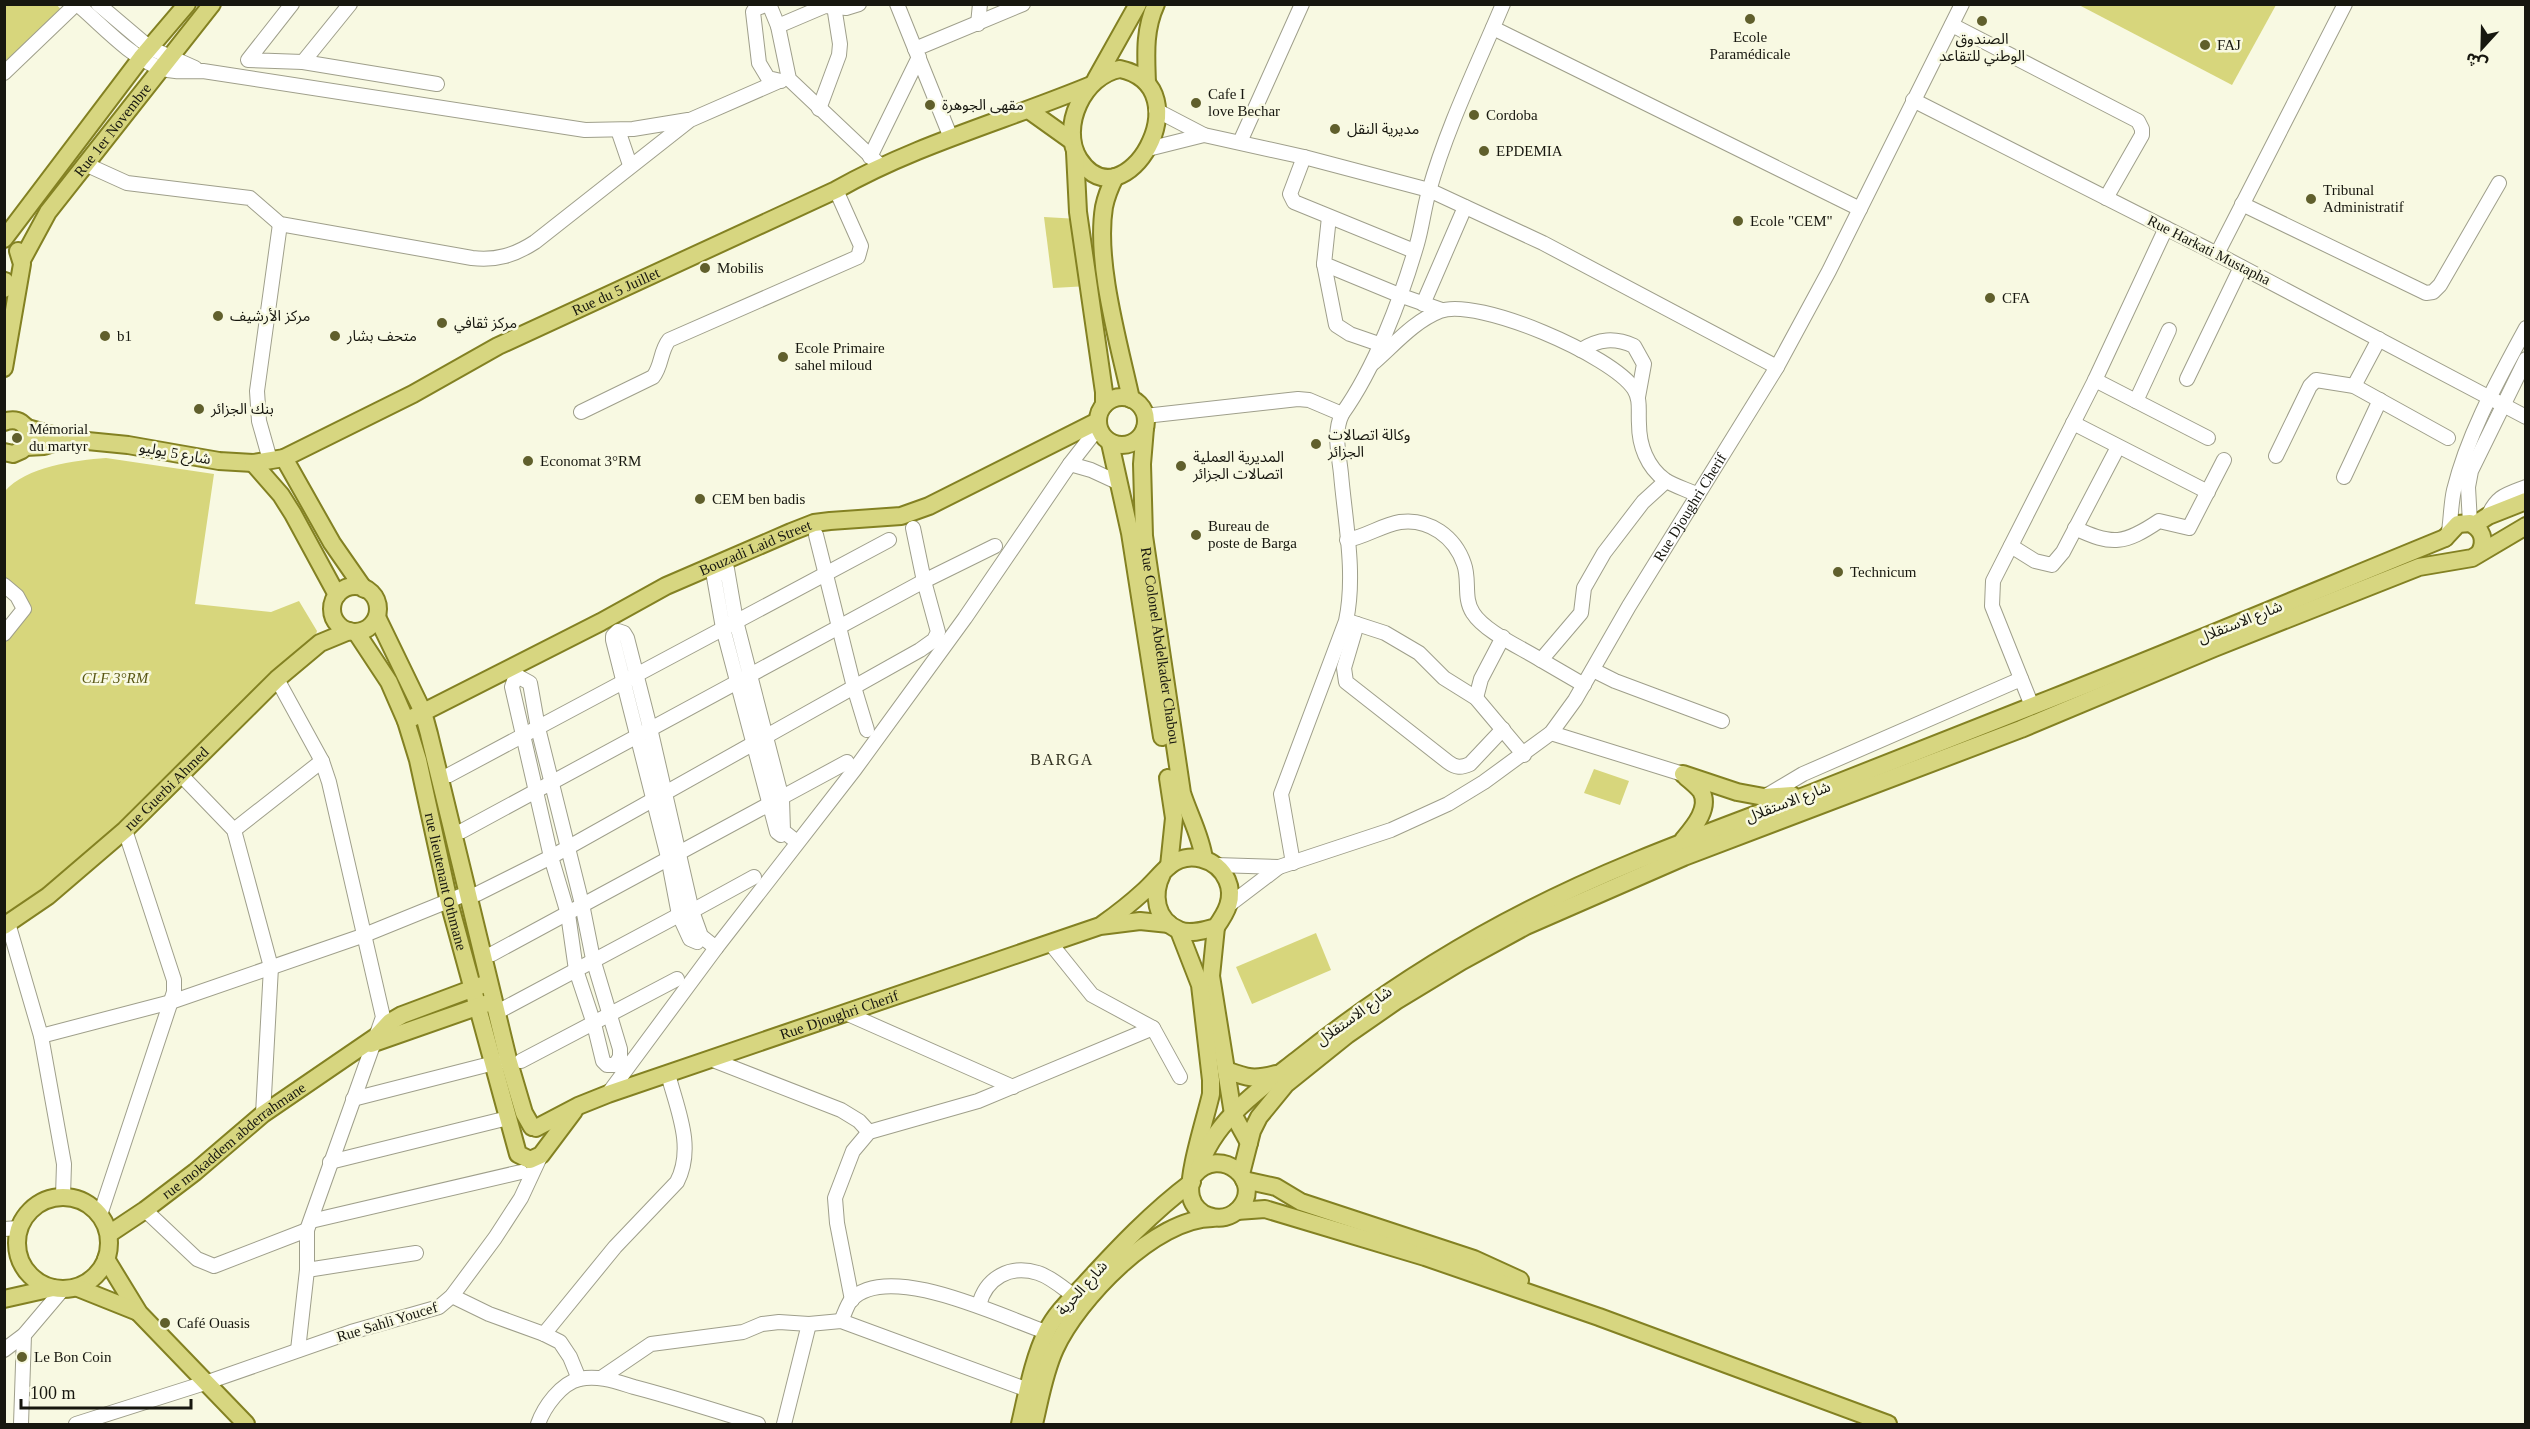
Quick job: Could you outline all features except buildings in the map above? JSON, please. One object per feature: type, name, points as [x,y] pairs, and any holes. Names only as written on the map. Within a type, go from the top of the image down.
[{"type":"main road","name":"Rue 1er Novembre","points":[[4,238],[146,53],[187,4]]},
{"type":"main road","name":"Rue 1er Novembre","points":[[4,368],[11,277],[48,212],[212,4]]},
{"type":"main road","points":[[1100,418],[1116,398],[1131,399],[1140,406],[1145,422],[1140,437],[1131,444],[1120,446],[1102,437],[1100,418],[1104,392],[1078,212],[1073,146],[1074,120],[1092,83],[1138,4]]},
{"type":"main road","points":[[1147,83],[1148,24],[1156,4]]},
{"type":"main road","points":[[951,138],[1030,111],[1092,83],[1108,71],[1120,69],[1140,76],[1147,83],[1153,95],[1156,127],[1148,149],[1136,166],[1127,173],[1115,177],[1104,177],[1088,170],[1073,146],[1030,111]]},
{"type":"main road","name":"Rue du 5 Juillet","points":[[277,459],[413,394],[498,346],[836,190],[876,161],[951,138]]},
{"type":"main road","points":[[1115,177],[1104,205],[1104,254],[1110,304],[1131,399]]},
{"type":"main road","points":[[4,245],[17,251],[11,277]]},
{"type":"main road","points":[[4,404],[8,421]]},
{"type":"main road","name":"Bouzadi Laid Street","points":[[406,721],[601,622],[666,586],[747,550],[814,523],[901,516],[929,506],[1100,418]]},
{"type":"main road","name":"شارع 5 يوليو","points":[[8,421],[21,422],[27,429],[67,439],[128,445],[219,461],[253,463],[277,459]]},
{"type":"main road","name":"Rue Colonel Abdelkader Chabou","points":[[1145,422],[1142,506],[1144,536],[1182,793],[1190,820],[1210,862]]},
{"type":"main road","points":[[4,465],[29,438],[27,429]]},
{"type":"main road","name":"شارع 5 يوليو","points":[[16,451],[67,439]]},
{"type":"main road","name":"Rue Colonel Abdelkader Chabou","points":[[1110,443],[1130,532],[1174,818],[1165,870]]},
{"type":"main road","points":[[277,459],[364,589]]},
{"type":"main road","points":[[253,463],[268,479],[293,514],[338,595]]},
{"type":"main road","points":[[2526,501],[2477,522],[2458,524],[2447,535],[2451,553],[2462,559],[2472,558],[2526,526]]},
{"type":"main road","points":[[2477,522],[2483,537],[2480,552]]},
{"type":"main road","name":"شارع الاستقلال","points":[[1194,1176],[1204,1151],[1233,1114],[1280,1073],[1389,990],[1446,955],[1530,909],[1680,843],[1811,794],[2032,706],[2447,535]]},
{"type":"main road","name":"شارع الاستقلال","points":[[1242,1177],[1249,1143],[1259,1117],[1286,1084],[1314,1060],[1396,1001],[1526,926],[1684,857],[2021,729],[2214,648],[2408,572],[2462,559]]},
{"type":"main road","points":[[352,587],[370,592],[377,603],[376,617],[371,626],[320,643],[333,616],[333,602],[338,595],[352,587]]},
{"type":"main road","points":[[333,616],[337,623],[353,632]]},
{"type":"main road","name":"rue lieutenant Othmane","points":[[376,617],[423,712],[473,893],[491,1005],[524,1113],[534,1127]]},
{"type":"main road","name":"rue lieutenant Othmane","points":[[353,632],[389,682],[406,721],[418,760],[449,902],[473,988],[491,1005]]},
{"type":"main road","name":"rue Guerbi Ahmed","points":[[6,925],[48,896],[125,830],[277,679],[320,643]]},
{"type":"main road","points":[[1683,774],[1737,792],[1764,797],[1811,794]]},
{"type":"main road","points":[[1680,843],[1696,825],[1704,807],[1702,792],[1683,774]]},
{"type":"main road","points":[[1100,926],[1126,907],[1165,870],[1180,860],[1192,857],[1210,862],[1228,883],[1229,905],[1216,927],[1211,976],[1233,1114],[1249,1143]]},
{"type":"main road","points":[[1165,870],[1155,895],[1162,916],[1174,927],[1200,985],[1210,1060],[1211,1094],[1191,1197],[1194,1204],[1205,1215],[1221,1218],[1237,1211],[1265,1209],[1425,1257],[1599,1317],[1888,1425]]},
{"type":"main road","points":[[1100,926],[1140,921],[1193,932],[1216,927]]},
{"type":"main road","name":"Rue Djoughri Cherif","points":[[534,1127],[608,1094],[848,1014],[1100,926]]},
{"type":"main road","name":"rue mokaddem abderrahmane","points":[[109,1234],[195,1172],[263,1114],[370,1042],[390,1022],[402,1015],[489,982]]},
{"type":"main road","name":"rue mokaddem abderrahmane","points":[[370,1042],[491,1005]]},
{"type":"main road","name":"rue lieutenant Othmane","points":[[508,1061],[508,1118],[514,1141]]},
{"type":"main road","points":[[1226,1070],[1253,1079],[1280,1073]]},
{"type":"main road","points":[[544,1151],[544,1136],[534,1127],[520,1130],[514,1141],[522,1165],[544,1151],[578,1106]]},
{"type":"main road","points":[[1194,1176],[1220,1163],[1231,1166],[1242,1177],[1276,1187],[1301,1202],[1474,1259],[1599,1317]]},
{"type":"main road","name":"شارع الحرية","points":[[1020,1425],[1046,1332],[1056,1316],[1164,1203],[1194,1176]]},
{"type":"main road","points":[[1237,1211],[1245,1197],[1242,1177]]},
{"type":"main road","points":[[63,1196],[86,1203],[100,1215],[109,1234],[109,1252],[102,1268],[90,1281],[6,1299],[17,1284],[21,1264],[12,1228],[31,1209],[41,1202],[63,1196]]},
{"type":"main road","name":"شارع الحرية","points":[[1034,1425],[1045,1377],[1056,1348],[1075,1315],[1123,1262],[1150,1241],[1197,1218],[1213,1218]]},
{"type":"main road","points":[[106,1259],[139,1313],[246,1425]]},
{"type":"main road","points":[[21,1264],[41,1284],[65,1288],[139,1313]]},
{"type":"street","points":[[4,73],[77,4],[174,71],[203,71],[574,128],[618,130],[690,120]]},
{"type":"street","points":[[98,4],[146,53]]},
{"type":"street","points":[[303,62],[350,4]]},
{"type":"street","points":[[783,80],[778,26],[768,4],[755,9],[753,18],[761,68],[768,78],[783,80],[819,109],[876,161],[917,53],[1023,4]]},
{"type":"street","points":[[897,4],[951,138]]},
{"type":"street","points":[[978,24],[980,4]]},
{"type":"street","points":[[1240,142],[1302,4]]},
{"type":"street","points":[[1503,4],[1429,190],[1414,251],[1399,295],[1371,365],[1342,414],[1337,433],[1352,623],[1344,668],[1346,682],[1454,766],[1463,767],[1470,764],[1503,729]]},
{"type":"street","name":"Rue Djoughri Cherif","points":[[1279,867],[1391,830],[1448,804],[1524,755],[1551,734],[1584,685],[1777,367],[1860,209],[1962,4]]},
{"type":"street","points":[[2217,254],[2345,4]]},
{"type":"street","points":[[778,26],[822,7],[847,6],[839,55],[819,109]]},
{"type":"street","points":[[285,7],[248,60],[303,62],[437,84]]},
{"type":"street","points":[[1952,25],[2138,121],[2142,135],[2106,198]]},
{"type":"street","points":[[1493,28],[1860,209]]},
{"type":"street","points":[[85,164],[127,183],[250,198],[280,224],[472,258],[494,259],[516,253],[535,242],[690,120],[783,80]]},
{"type":"street","name":"Rue Harkati Mustapha","points":[[1913,100],[2217,254],[2526,417]]},
{"type":"street","points":[[1156,110],[1204,135],[1304,157],[1429,190],[1543,243],[1777,367]]},
{"type":"street","points":[[618,130],[630,165]]},
{"type":"street","points":[[1148,149],[1204,135]]},
{"type":"street","points":[[1304,157],[1290,194],[1294,202],[1414,251]]},
{"type":"street","points":[[2242,204],[2427,293],[2433,292],[2440,285],[2499,183]]},
{"type":"street","points":[[581,412],[653,376],[658,370],[664,347],[669,340],[858,258],[861,246],[836,190]]},
{"type":"street","points":[[1423,304],[1465,207]]},
{"type":"street","points":[[1329,217],[1324,264],[1336,325],[1350,334],[1379,344]]},
{"type":"street","points":[[277,459],[260,422],[257,401],[280,224]]},
{"type":"street","points":[[2032,706],[1992,606],[1991,592],[1996,572],[2095,380],[2166,228]]},
{"type":"street","points":[[1324,264],[1442,310],[1467,309],[1491,314],[1536,330],[1581,350],[1622,373],[1638,397]]},
{"type":"street","points":[[2187,379],[2241,267]]},
{"type":"street","points":[[1371,365],[1423,321],[1442,310]]},
{"type":"street","points":[[2477,522],[2468,487],[2471,471],[2526,328]]},
{"type":"street","points":[[2136,401],[2169,330]]},
{"type":"street","points":[[1581,350],[1591,344],[1614,339],[1634,346],[1644,364],[1638,397],[1639,424],[1644,453],[1653,468],[1666,481],[1698,495]]},
{"type":"street","points":[[2354,386],[2379,339]]},
{"type":"street","points":[[2447,535],[2456,482],[2465,455],[2496,401],[2526,359]]},
{"type":"street","points":[[2095,380],[2208,438]]},
{"type":"street","points":[[2276,456],[2316,380],[2354,386],[2448,438]]},
{"type":"street","points":[[1145,422],[1298,399],[1309,400],[1342,414]]},
{"type":"street","points":[[2344,477],[2380,400]]},
{"type":"street","points":[[608,1094],[716,948],[855,769],[964,618],[1100,418]]},
{"type":"street","points":[[2073,423],[2208,492]]},
{"type":"street","points":[[2011,546],[2035,561],[2052,566],[2063,552],[2118,447]]},
{"type":"street","points":[[2075,528],[2093,537],[2113,542],[2159,521],[2189,528],[2224,460]]},
{"type":"street","points":[[1070,464],[1091,470],[1117,482]]},
{"type":"street","points":[[1541,660],[1581,613],[1584,588],[1604,553],[1643,502],[1666,481]]},
{"type":"street","points":[[2477,522],[2501,497],[2526,487]]},
{"type":"street","points":[[1347,540],[1399,522],[1417,524],[1444,533],[1453,542],[1465,565],[1467,603],[1483,624],[1584,685]]},
{"type":"street","points":[[41,1036],[171,1002],[362,936],[473,893],[551,857],[920,650],[937,636],[938,632],[912,528]]},
{"type":"street","points":[[816,535],[824,573],[867,730]]},
{"type":"street","points":[[449,775],[889,540]]},
{"type":"street","points":[[462,831],[744,677],[924,581],[995,546]]},
{"type":"street","points":[[4,585],[17,596],[24,609],[4,634]]},
{"type":"street","points":[[1352,623],[1384,633],[1419,653],[1444,678],[1476,698],[1524,755]]},
{"type":"street","points":[[1293,863],[1281,794],[1352,623]]},
{"type":"street","points":[[730,624],[783,831],[797,842]]},
{"type":"street","points":[[1476,698],[1481,679],[1503,637]]},
{"type":"street","points":[[1593,670],[1615,681],[1722,721]]},
{"type":"street","points":[[519,677],[530,683],[538,728],[582,904],[593,959],[620,1049],[620,1057],[615,1065],[607,1065],[603,1061],[594,1024],[576,970],[568,914],[551,857],[512,687],[514,681],[519,677]]},
{"type":"street","points":[[630,677],[637,735],[659,795],[674,854],[690,939],[697,942],[701,936],[716,948]]},
{"type":"street","points":[[630,677],[651,728],[659,795]]},
{"type":"street","points":[[277,679],[322,761],[329,782],[362,936],[383,1017],[370,1042],[353,1100],[309,1225],[307,1270],[298,1350]]},
{"type":"street","points":[[1764,797],[1803,774],[2022,679]]},
{"type":"street","points":[[1551,734],[1683,774]]},
{"type":"street","points":[[234,830],[322,761]]},
{"type":"street","points":[[492,954],[847,762]]},
{"type":"street","points":[[180,774],[234,830],[271,967],[263,1114]]},
{"type":"street","points":[[100,1215],[171,1002],[174,980],[125,830]]},
{"type":"street","points":[[1210,862],[1279,867]]},
{"type":"street","points":[[1229,905],[1279,867]]},
{"type":"street","points":[[491,1005],[576,970],[593,959],[754,877]]},
{"type":"street","points":[[6,925],[41,1036],[64,1164],[63,1196]]},
{"type":"street","points":[[1051,944],[1092,995],[1153,1028],[1179,1077]]},
{"type":"street","points":[[353,1100],[508,1061],[594,1024],[677,979]]},
{"type":"street","points":[[848,1014],[1013,1087]]},
{"type":"street","points":[[841,1321],[852,1300],[837,1223],[835,1198],[852,1151],[869,1132],[978,1101],[1153,1028]]},
{"type":"street","points":[[713,1060],[841,1110],[859,1120],[869,1132]]},
{"type":"street","points":[[544,1334],[615,1247],[677,1182],[682,1172],[686,1145],[668,1074]]},
{"type":"street","points":[[330,1162],[508,1118]]},
{"type":"street","name":"Rue Sahli Youcef","points":[[76,1425],[206,1383],[351,1332],[439,1307],[452,1296],[481,1259],[521,1198],[544,1151]]},
{"type":"street","points":[[145,1210],[197,1259],[214,1266],[309,1225],[522,1165],[521,1198]]},
{"type":"street","points":[[307,1270],[416,1253]]},
{"type":"street","points":[[979,1305],[982,1293],[992,1280],[1003,1274],[1022,1270],[1038,1273],[1074,1296]]},
{"type":"street","points":[[852,1300],[882,1287],[905,1286],[979,1305],[1018,1323],[1046,1332]]},
{"type":"street","points":[[4,1350],[24,1335],[65,1288]]},
{"type":"street","points":[[452,1296],[489,1314],[544,1334],[565,1347],[579,1379]]},
{"type":"street","points":[[601,1378],[651,1344],[743,1332],[762,1324],[841,1321],[1028,1390]]},
{"type":"street","points":[[784,1425],[809,1324]]},
{"type":"street","points":[[21,1425],[24,1335]]},
{"type":"street","points":[[538,1425],[544,1410],[555,1396],[579,1379],[601,1378],[666,1395],[758,1425]]},
{"type":"green space","points":[[5,5],[57,5],[63,12],[5,68]]},
{"type":"green space","name":"FAJ","points":[[2079,5],[2276,5],[2232,85]]},
{"type":"green space","points":[[1044,217],[1079,219],[1089,286],[1053,288]]},
{"type":"green space","name":"CLF 3°RM","points":[[106,458],[214,474],[195,604],[271,612],[299,601],[317,631],[314,640],[244,698],[151,800],[86,859],[5,918],[5,639],[27,613],[27,601],[5,579],[5,491],[25,476],[52,466]]},
{"type":"green space","points":[[1594,769],[1629,781],[1620,805],[1584,793]]},
{"type":"green space","points":[[1316,933],[1331,970],[1252,1004],[1236,967]]},
{"type":"place","name":"Ecole Paramédicale","points":[[1750,19]]},
{"type":"place","name":"الصندوق الوطني للتقاعد","points":[[1982,21]]},
{"type":"place","name":"FAJ","points":[[2205,45]]},
{"type":"place","name":"Cafe I love Bechar","points":[[1196,103]]},
{"type":"place","name":"مقهى الجوهرة","points":[[930,105]]},
{"type":"place","name":"Cordoba","points":[[1474,115]]},
{"type":"place","name":"مديرية النقل","points":[[1335,129]]},
{"type":"place","name":"EPDEMIA","points":[[1484,151]]},
{"type":"place","name":"Tribunal Administratif","points":[[2311,199]]},
{"type":"place","name":"Ecole \"CEM\"","points":[[1738,221]]},
{"type":"place","name":"Mobilis","points":[[705,268]]},
{"type":"place","name":"CFA","points":[[1990,298]]},
{"type":"place","name":"مركز الأرشيف","points":[[218,316]]},
{"type":"place","name":"مركز ثقافي","points":[[442,323]]},
{"type":"place","name":"b1","points":[[105,336]]},
{"type":"place","name":"متحف بشار","points":[[335,336]]},
{"type":"place","name":"Ecole Primaire sahel miloud","points":[[783,357]]},
{"type":"place","name":"بنك الجزائر","points":[[199,409]]},
{"type":"place","name":"Mémorial du martyr","points":[[17,438]]},
{"type":"place","name":"وكالة اتصالات الجزائر","points":[[1316,444]]},
{"type":"place","name":"Economat 3°RM","points":[[528,461]]},
{"type":"place","name":"المديرية العملية اتصالات الجزائر","points":[[1181,466]]},
{"type":"place","name":"CEM ben badis","points":[[700,499]]},
{"type":"place","name":"Bureau de poste de Barga","points":[[1196,535]]},
{"type":"place","name":"Technicum","points":[[1838,572]]},
{"type":"place","name":"Café Ouasis","points":[[165,1323]]},
{"type":"place","name":"Le Bon Coin","points":[[22,1357]]},
{"type":"district","name":"BARGA","points":[[1062,759]]}]
